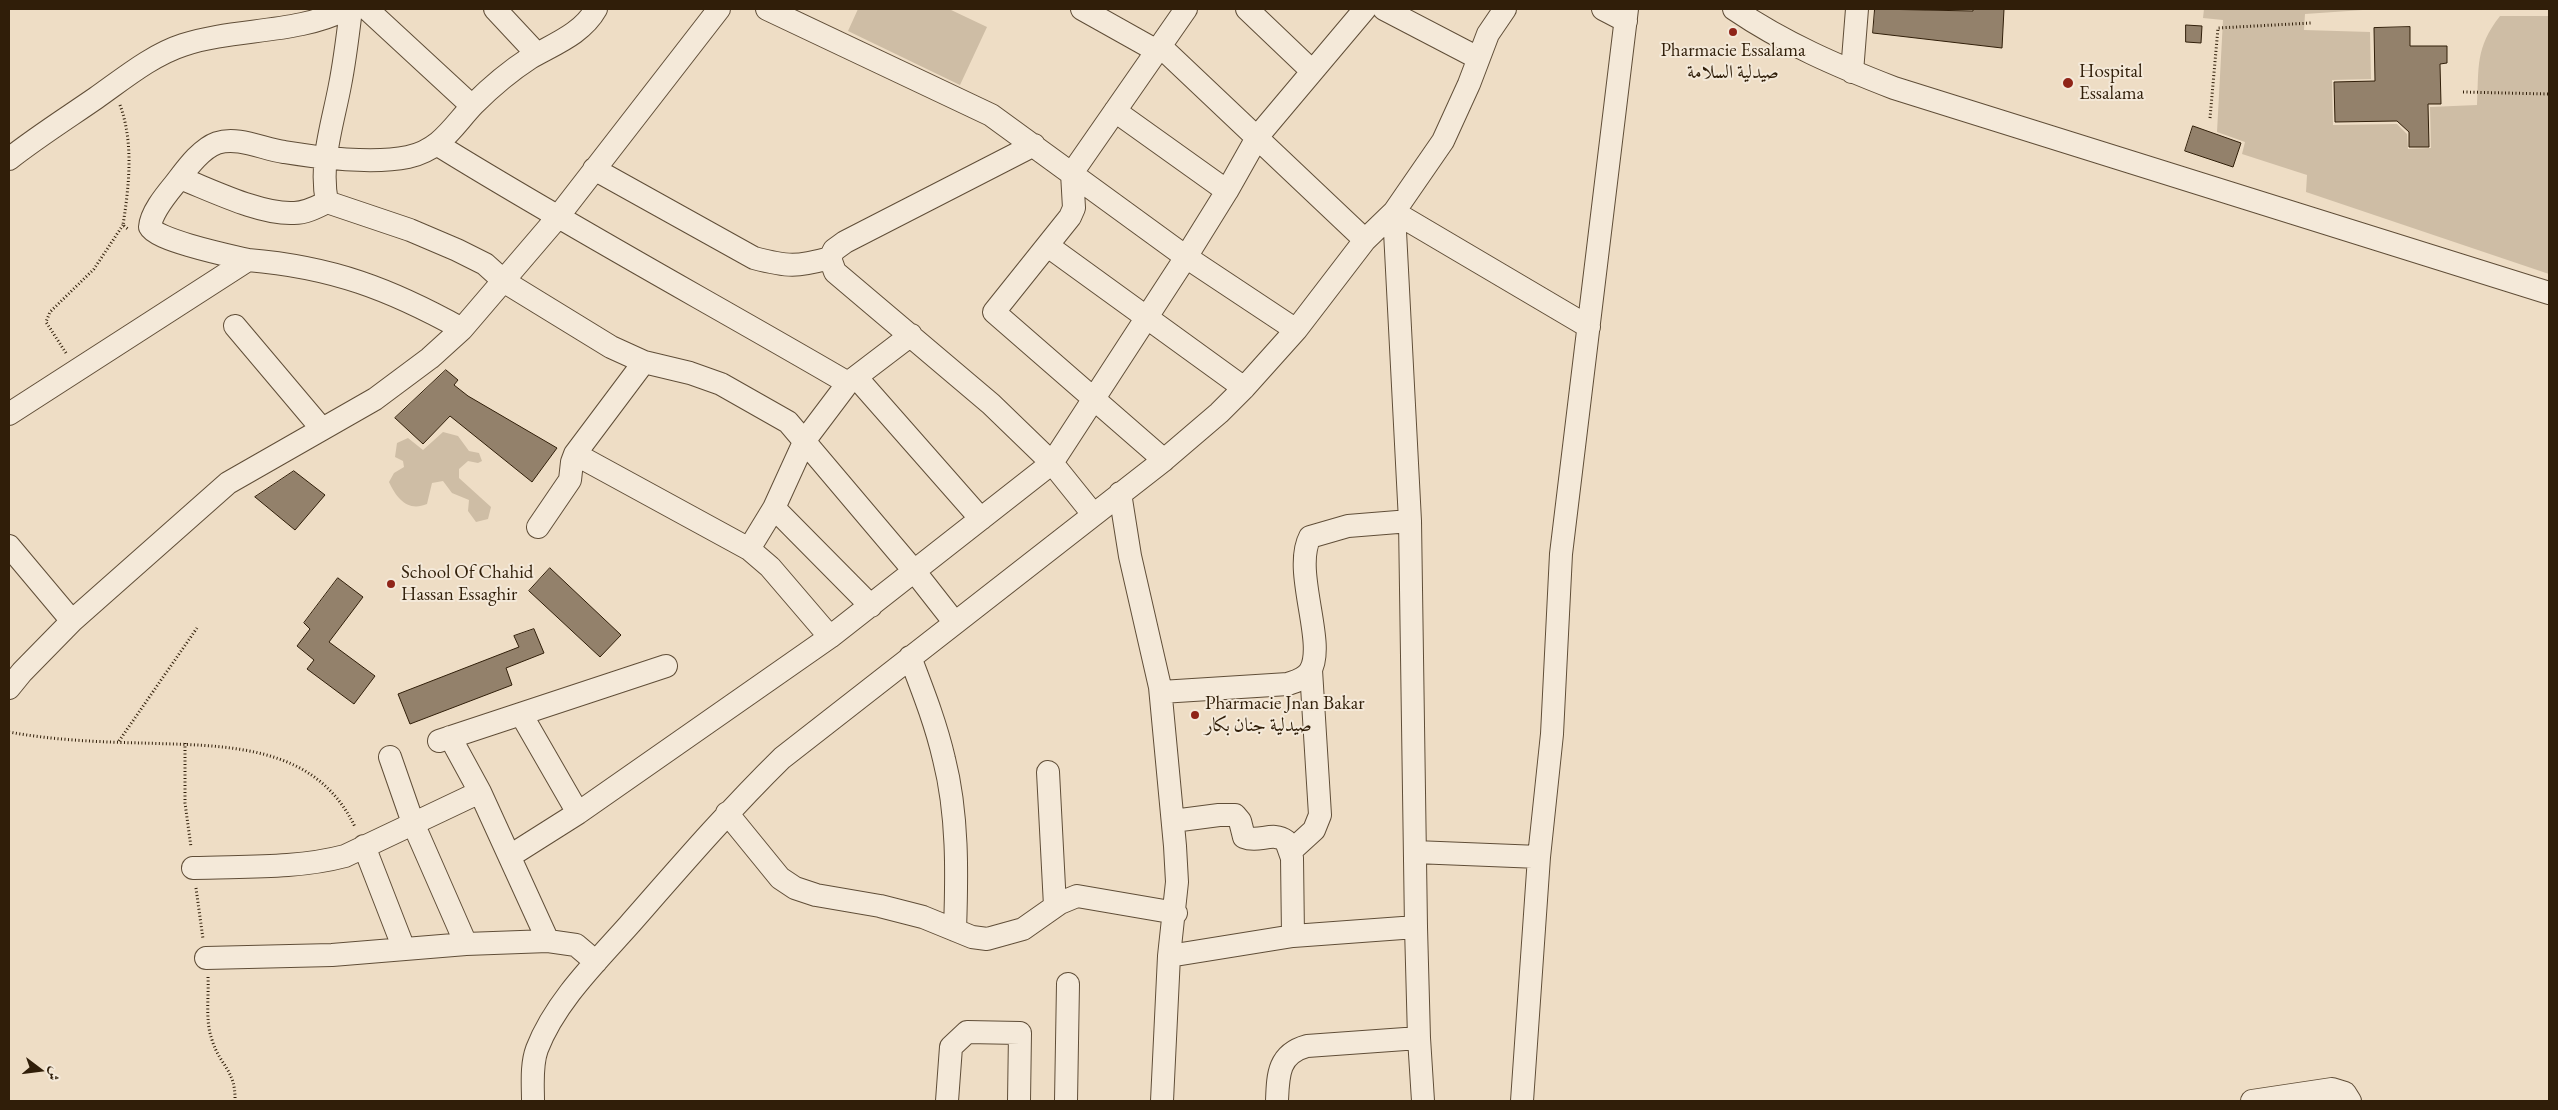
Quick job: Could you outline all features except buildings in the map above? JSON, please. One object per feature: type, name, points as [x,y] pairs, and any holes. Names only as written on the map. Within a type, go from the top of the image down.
[{"type":"street","points":[[9,158],[165,52],[181,45],[226,35],[312,21],[346,9]]},
{"type":"street","points":[[327,202],[324,186],[325,159],[341,82],[352,9]]},
{"type":"street","points":[[366,9],[472,106]]},
{"type":"street","points":[[494,9],[537,54]]},
{"type":"street","points":[[462,329],[423,308],[362,282],[303,267],[248,260],[184,243],[152,231],[150,225],[152,218],[180,178],[205,150],[224,141],[235,141],[281,152],[325,159],[407,157],[426,152],[438,145],[472,106],[507,75],[537,54],[575,33],[596,9]]},
{"type":"street","points":[[9,688],[72,621],[228,483],[375,399],[430,358],[462,329],[505,282],[557,218],[719,9]]},
{"type":"street","points":[[767,9],[991,115],[1186,257],[1296,330]]},
{"type":"street","points":[[1082,9],[1158,48],[1258,136],[1365,240]]},
{"type":"street","points":[[1164,460],[1092,400],[994,312],[1063,227],[1074,208],[1072,173],[1186,9]]},
{"type":"street","points":[[1247,9],[1312,71]]},
{"type":"street","points":[[510,856],[578,813],[830,637],[1052,463],[1186,257],[1258,136],[1365,9]]},
{"type":"street","points":[[1384,9],[1478,58]]},
{"type":"street","points":[[533,1101],[532,1076],[536,1051],[547,1025],[596,962],[727,813],[782,758],[1164,460],[1219,413],[1296,330],[1365,240],[1394,212],[1443,142],[1469,84],[1488,34],[1505,9]]},
{"type":"street","points":[[1522,1101],[1538,857],[1552,734],[1561,554],[1627,15],[1603,9]]},
{"type":"street","points":[[1734,9],[1762,28],[1826,62],[1894,88],[2549,293]]},
{"type":"street","points":[[1852,72],[1857,9]]},
{"type":"street","points":[[1115,111],[1227,191]]},
{"type":"street","points":[[438,145],[557,218],[852,380],[981,519]]},
{"type":"street","points":[[1034,145],[845,242],[834,250],[830,258],[835,272],[868,302],[911,335],[991,404],[1052,463],[1093,514]]},
{"type":"street","points":[[594,169],[754,258],[781,265],[800,266],[830,258]]},
{"type":"street","points":[[180,178],[241,202],[294,213],[309,210],[327,202],[434,239],[485,264],[505,282],[611,347],[644,362],[690,373],[721,384],[788,422],[915,572],[954,623]]},
{"type":"street","points":[[1394,212],[1589,327]]},
{"type":"street","points":[[1394,212],[1410,521],[1418,1038],[1424,1101]]},
{"type":"street","points":[[1048,246],[1244,388]]},
{"type":"street","points":[[9,414],[248,260]]},
{"type":"street","points":[[235,326],[322,429]]},
{"type":"street","points":[[749,549],[774,508],[805,440],[852,380],[911,335]]},
{"type":"street","points":[[538,527],[570,480],[575,454],[644,362]]},
{"type":"street","points":[[575,454],[749,549],[770,568],[830,637]]},
{"type":"street","points":[[1120,493],[1130,556],[1147,621],[1161,692],[1178,882],[1176,913],[1169,956],[1162,1101]]},
{"type":"street","points":[[774,508],[871,606]]},
{"type":"street","points":[[1291,851],[1314,830],[1320,816],[1311,670],[1314,646],[1305,568],[1305,552],[1310,537],[1348,526],[1410,521]]},
{"type":"street","points":[[9,546],[72,621]]},
{"type":"street","points":[[910,658],[934,722],[945,761],[954,826],[955,930]]},
{"type":"street","points":[[548,941],[480,792],[444,739],[666,666]]},
{"type":"street","points":[[1161,692],[1288,684],[1301,679],[1311,670]]},
{"type":"street","points":[[520,714],[578,813]]},
{"type":"street","points":[[390,757],[413,823],[466,944]]},
{"type":"street","points":[[1048,772],[1055,906]]},
{"type":"street","points":[[193,868],[321,862],[344,856],[480,792]]},
{"type":"street","points":[[727,813],[780,878],[795,888],[914,915],[987,939],[1000,937],[1023,929],[1070,897],[1084,895],[1176,913]]},
{"type":"street","points":[[1173,821],[1219,815],[1235,815],[1240,821],[1244,837],[1255,839],[1279,837],[1286,841],[1291,851],[1293,936]]},
{"type":"street","points":[[364,846],[404,949]]},
{"type":"street","points":[[1415,852],[1538,857]]},
{"type":"street","points":[[1169,956],[1293,936],[1416,927]]},
{"type":"street","points":[[206,958],[332,955],[466,944],[548,941],[576,945],[596,962]]},
{"type":"street","points":[[1066,1101],[1068,984]]},
{"type":"street","points":[[947,1101],[951,1048],[967,1032],[1020,1033],[1019,1101]]},
{"type":"street","points":[[1277,1101],[1277,1080],[1286,1057],[1294,1049],[1307,1046],[1418,1038]]},
{"type":"street","points":[[2252,1101],[2332,1089],[2345,1093],[2350,1101]]},
{"type":"path","points":[[2210,118],[2218,28],[2311,23]]},
{"type":"path","points":[[78,370],[46,322],[50,312],[94,269],[124,225],[128,196],[129,150],[125,118],[113,86]]},
{"type":"path","points":[[2463,92],[2549,94]]},
{"type":"path","points":[[124,225],[129,230],[141,235],[152,231]]},
{"type":"path","points":[[119,742],[197,628]]},
{"type":"path","points":[[9,732],[119,742],[184,743],[250,751],[302,769],[330,790],[352,820],[364,846]]},
{"type":"path","points":[[184,743],[185,803],[206,958],[210,1034],[215,1049],[234,1081],[235,1101]]},
{"type":"shaded area","points":[[858,9],[949,9],[987,27],[960,85],[848,31]]},
{"type":"shaded area","points":[[2204,9],[2377,9],[2305,14],[2304,30],[2370,32],[2371,79],[2332,80],[2333,125],[2397,124],[2407,134],[2408,149],[2431,148],[2430,107],[2477,105],[2482,48],[2492,27],[2500,16],[2549,16],[2549,274],[2306,192],[2307,175],[2242,154],[2245,142],[2217,132],[2223,20],[2203,18]]},
{"type":"shaded area","points":[[443,432],[458,436],[469,451],[479,453],[482,461],[478,463],[468,461],[459,469],[459,478],[491,507],[488,519],[476,522],[468,511],[469,500],[452,493],[443,481],[432,483],[427,504],[420,506],[409,505],[404,502],[392,488],[389,482],[394,473],[404,467],[403,461],[395,457],[397,443],[408,438],[423,450]]},
{"type":"place","name":"Pharmacie Essalama صيدلية السلامة","points":[[1733,32]]},
{"type":"place","name":"Hospital Essalama","points":[[2068,83]]},
{"type":"place","name":"School Of Chahid Hassan Essaghir","points":[[391,584]]},
{"type":"place","name":"Pharmacie Jnan Bakar صيدلية جنان بكار","points":[[1195,715]]}]
